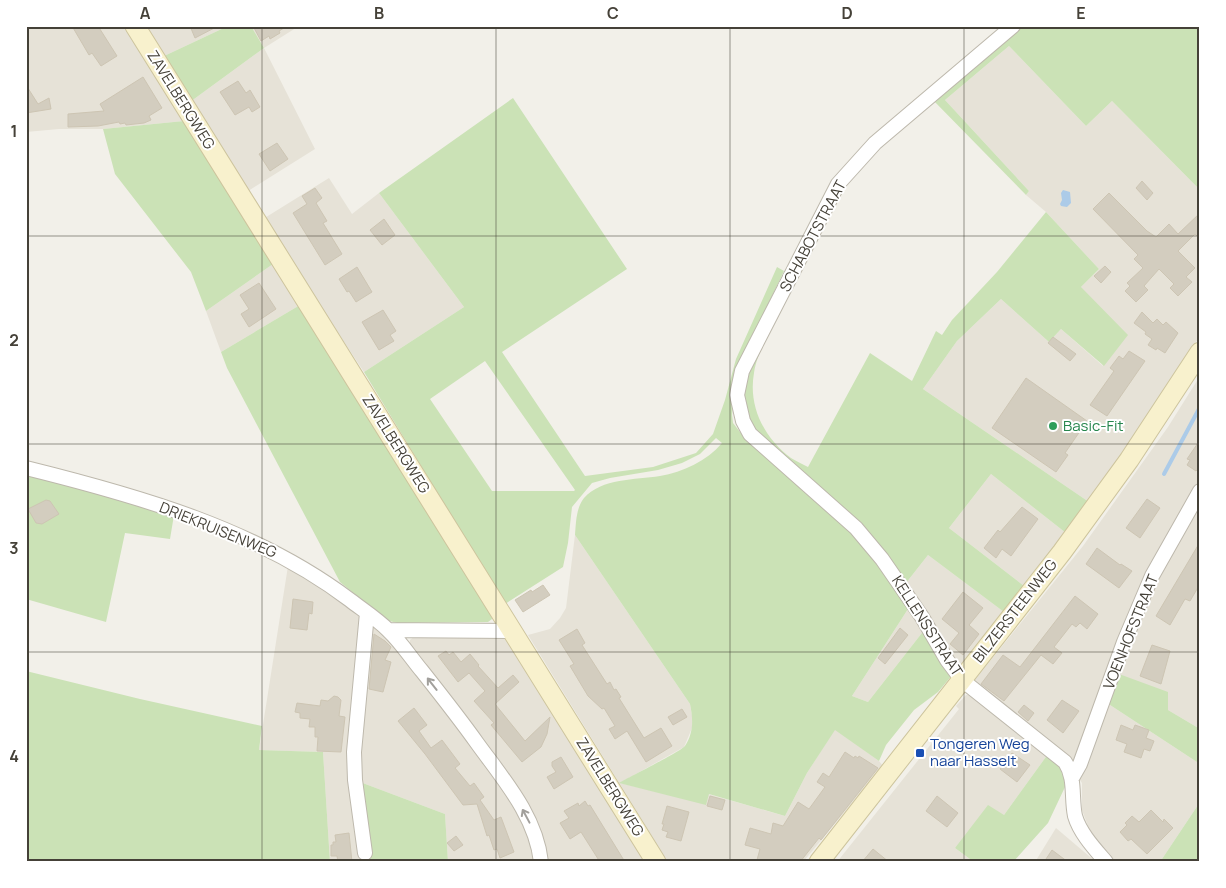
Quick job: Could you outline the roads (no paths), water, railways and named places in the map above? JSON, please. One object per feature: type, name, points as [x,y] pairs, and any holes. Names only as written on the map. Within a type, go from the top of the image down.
[{"type":"main road","name":"ZAVELBERGWEG","points":[[134,26],[656,862]]},
{"type":"main road","name":"BILZERSTEENWEG","points":[[819,862],[1096,505],[1134,452],[1200,352]]},
{"type":"street","name":"SCHABOTSTRAAT","points":[[743,421],[737,395],[742,371],[838,184],[874,143],[1013,26]]},
{"type":"street","name":"KELLENSSTRAAT","points":[[743,421],[750,434],[856,528],[882,559],[962,680],[1065,762],[1072,778],[1076,817],[1087,839],[1106,862]]},
{"type":"street","name":"DRIEKRUISENWEG","points":[[26,468],[167,507],[205,521],[287,558],[322,579],[368,613],[388,630],[460,720],[517,799],[529,819],[536,838],[541,862]]},
{"type":"street","name":"VOENHOFSTRAAT","points":[[1072,778],[1080,764],[1124,642],[1152,576],[1196,507],[1200,491]]},
{"type":"street","points":[[365,852],[355,780],[354,752],[368,613]]},
{"type":"street","points":[[388,630],[512,631]]},
{"type":"water","points":[[1063,190],[1070,192],[1071,203],[1067,207],[1060,204]]},
{"type":"waterway","points":[[1164,474],[1200,407]]},
{"type":"place","name":"Basic-Fit","points":[[1053,426]]},
{"type":"place","name":"Tongeren Weg naar Hasselt","points":[[920,753]]}]
